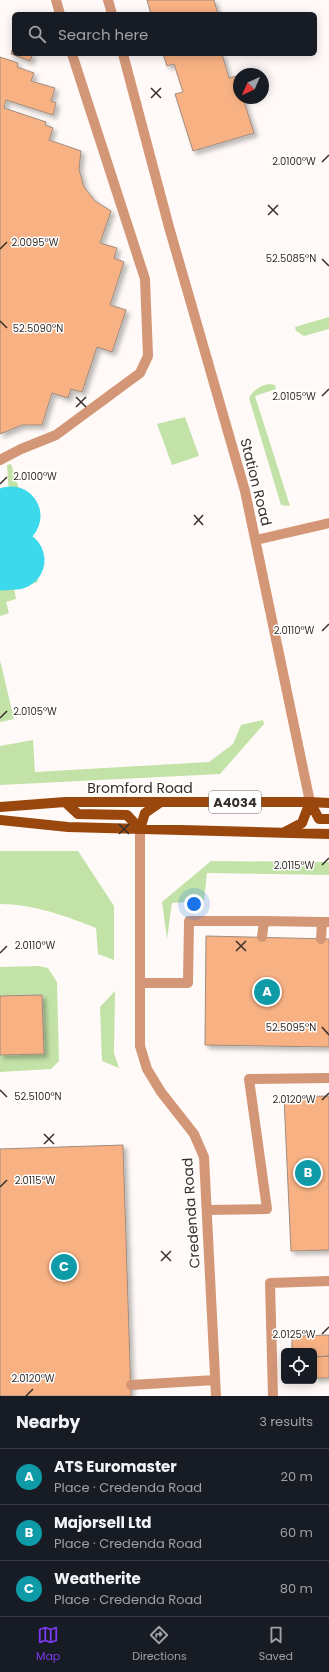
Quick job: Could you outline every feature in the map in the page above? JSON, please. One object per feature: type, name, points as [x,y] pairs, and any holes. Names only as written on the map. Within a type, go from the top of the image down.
[{"type":"main road","name":"Bromford Road","points":[[0,807],[64,802],[329,803]]},
{"type":"main road","points":[[64,802],[78,814],[127,815],[140,829],[146,813],[161,802]]},
{"type":"main road","points":[[310,802],[319,818],[329,819]]},
{"type":"main road","points":[[284,832],[302,823],[310,802]]},
{"type":"main road","name":"A4034","points":[[0,820],[68,827],[329,834]]},
{"type":"street","points":[[56,0],[59,12]]},
{"type":"street","points":[[108,0],[111,12]]},
{"type":"street","points":[[0,460],[21,449],[56,435],[140,373],[148,356],[145,279],[73,56]]},
{"type":"street","name":"Station Road","points":[[124,56],[155,174],[246,490],[310,802]]},
{"type":"street","points":[[256,540],[329,523]]},
{"type":"street","name":"Credenda Road","points":[[140,829],[140,1046],[147,1069],[161,1092],[194,1134],[204,1157],[216,1396]]},
{"type":"street","points":[[140,983],[188,982],[189,921],[326,922],[321,938]]},
{"type":"street","points":[[262,937],[264,922]]},
{"type":"street","points":[[207,1210],[267,1209],[249,1080],[329,1078]]},
{"type":"street","points":[[273,1396],[270,1283],[329,1281]]},
{"type":"street","points":[[131,1386],[215,1380]]},
{"type":"green space","points":[[329,317],[329,329],[304,336],[296,331],[295,327]]},
{"type":"green space","points":[[268,384],[275,385],[276,389],[255,396],[290,506],[281,505],[249,398],[257,389]]},
{"type":"green space","points":[[185,417],[199,456],[172,465],[157,424]]},
{"type":"green space","points":[[11,464],[19,489],[13,491],[38,582],[14,588],[16,599],[6,602],[9,613],[0,616],[0,499],[9,495],[7,465]]},
{"type":"green space","points":[[0,660],[14,719],[0,722]]},
{"type":"green space","points":[[263,720],[264,724],[220,774],[0,785],[0,746],[33,740],[35,772],[209,762],[233,744],[241,725]]},
{"type":"green space","points":[[0,851],[78,851],[114,906],[114,960],[98,954],[96,928],[37,908],[0,904]]},
{"type":"green space","points":[[211,861],[329,862],[329,875],[207,873],[204,901],[172,903],[167,939],[162,902]]},
{"type":"green space","points":[[39,966],[48,968],[57,982],[59,1061],[51,1069],[0,1072],[0,1055],[44,1053],[42,995],[0,996],[0,967]]},
{"type":"green space","points":[[115,991],[114,1053],[119,1068],[102,1061],[100,1007]]},
{"type":"building","points":[[147,0],[214,0],[217,12],[150,12]]},
{"type":"building","points":[[16,56],[32,56],[30,61]]},
{"type":"building","points":[[164,56],[223,56],[229,78],[233,77],[233,104],[245,104],[254,133],[193,151],[175,94],[183,92],[174,64],[167,66]]},
{"type":"building","points":[[0,57],[18,63],[17,67],[34,73],[31,81],[55,88],[51,101],[56,103],[53,115],[6,100],[4,108],[46,122],[45,125],[53,128],[49,140],[81,151],[79,169],[84,187],[95,201],[111,211],[100,243],[117,248],[114,258],[124,262],[110,305],[126,310],[112,352],[97,347],[82,392],[71,389],[68,398],[52,393],[42,425],[22,425],[0,434]]},
{"type":"building","points":[[206,936],[329,939],[329,1047],[205,1045]]},
{"type":"building","points":[[42,995],[44,1054],[0,1055],[0,996]]},
{"type":"building","points":[[329,1096],[329,1250],[291,1251],[284,1097]]},
{"type":"building","points":[[123,1145],[131,1396],[0,1396],[0,1149]]},
{"type":"building","points":[[329,1335],[329,1356],[317,1357],[317,1348],[292,1348],[292,1336]]},
{"type":"building","points":[[329,1356],[329,1378],[317,1378],[317,1357]]},
{"type":"waterway","points":[[0,524],[11,516]]},
{"type":"waterway","points":[[0,561],[15,560]]},
{"type":"place","name":"ATS Euromaster","points":[[267,992]]},
{"type":"place","name":"Majorsell Ltd","points":[[308,1173]]},
{"type":"place","name":"Weatherite","points":[[64,1267]]}]
